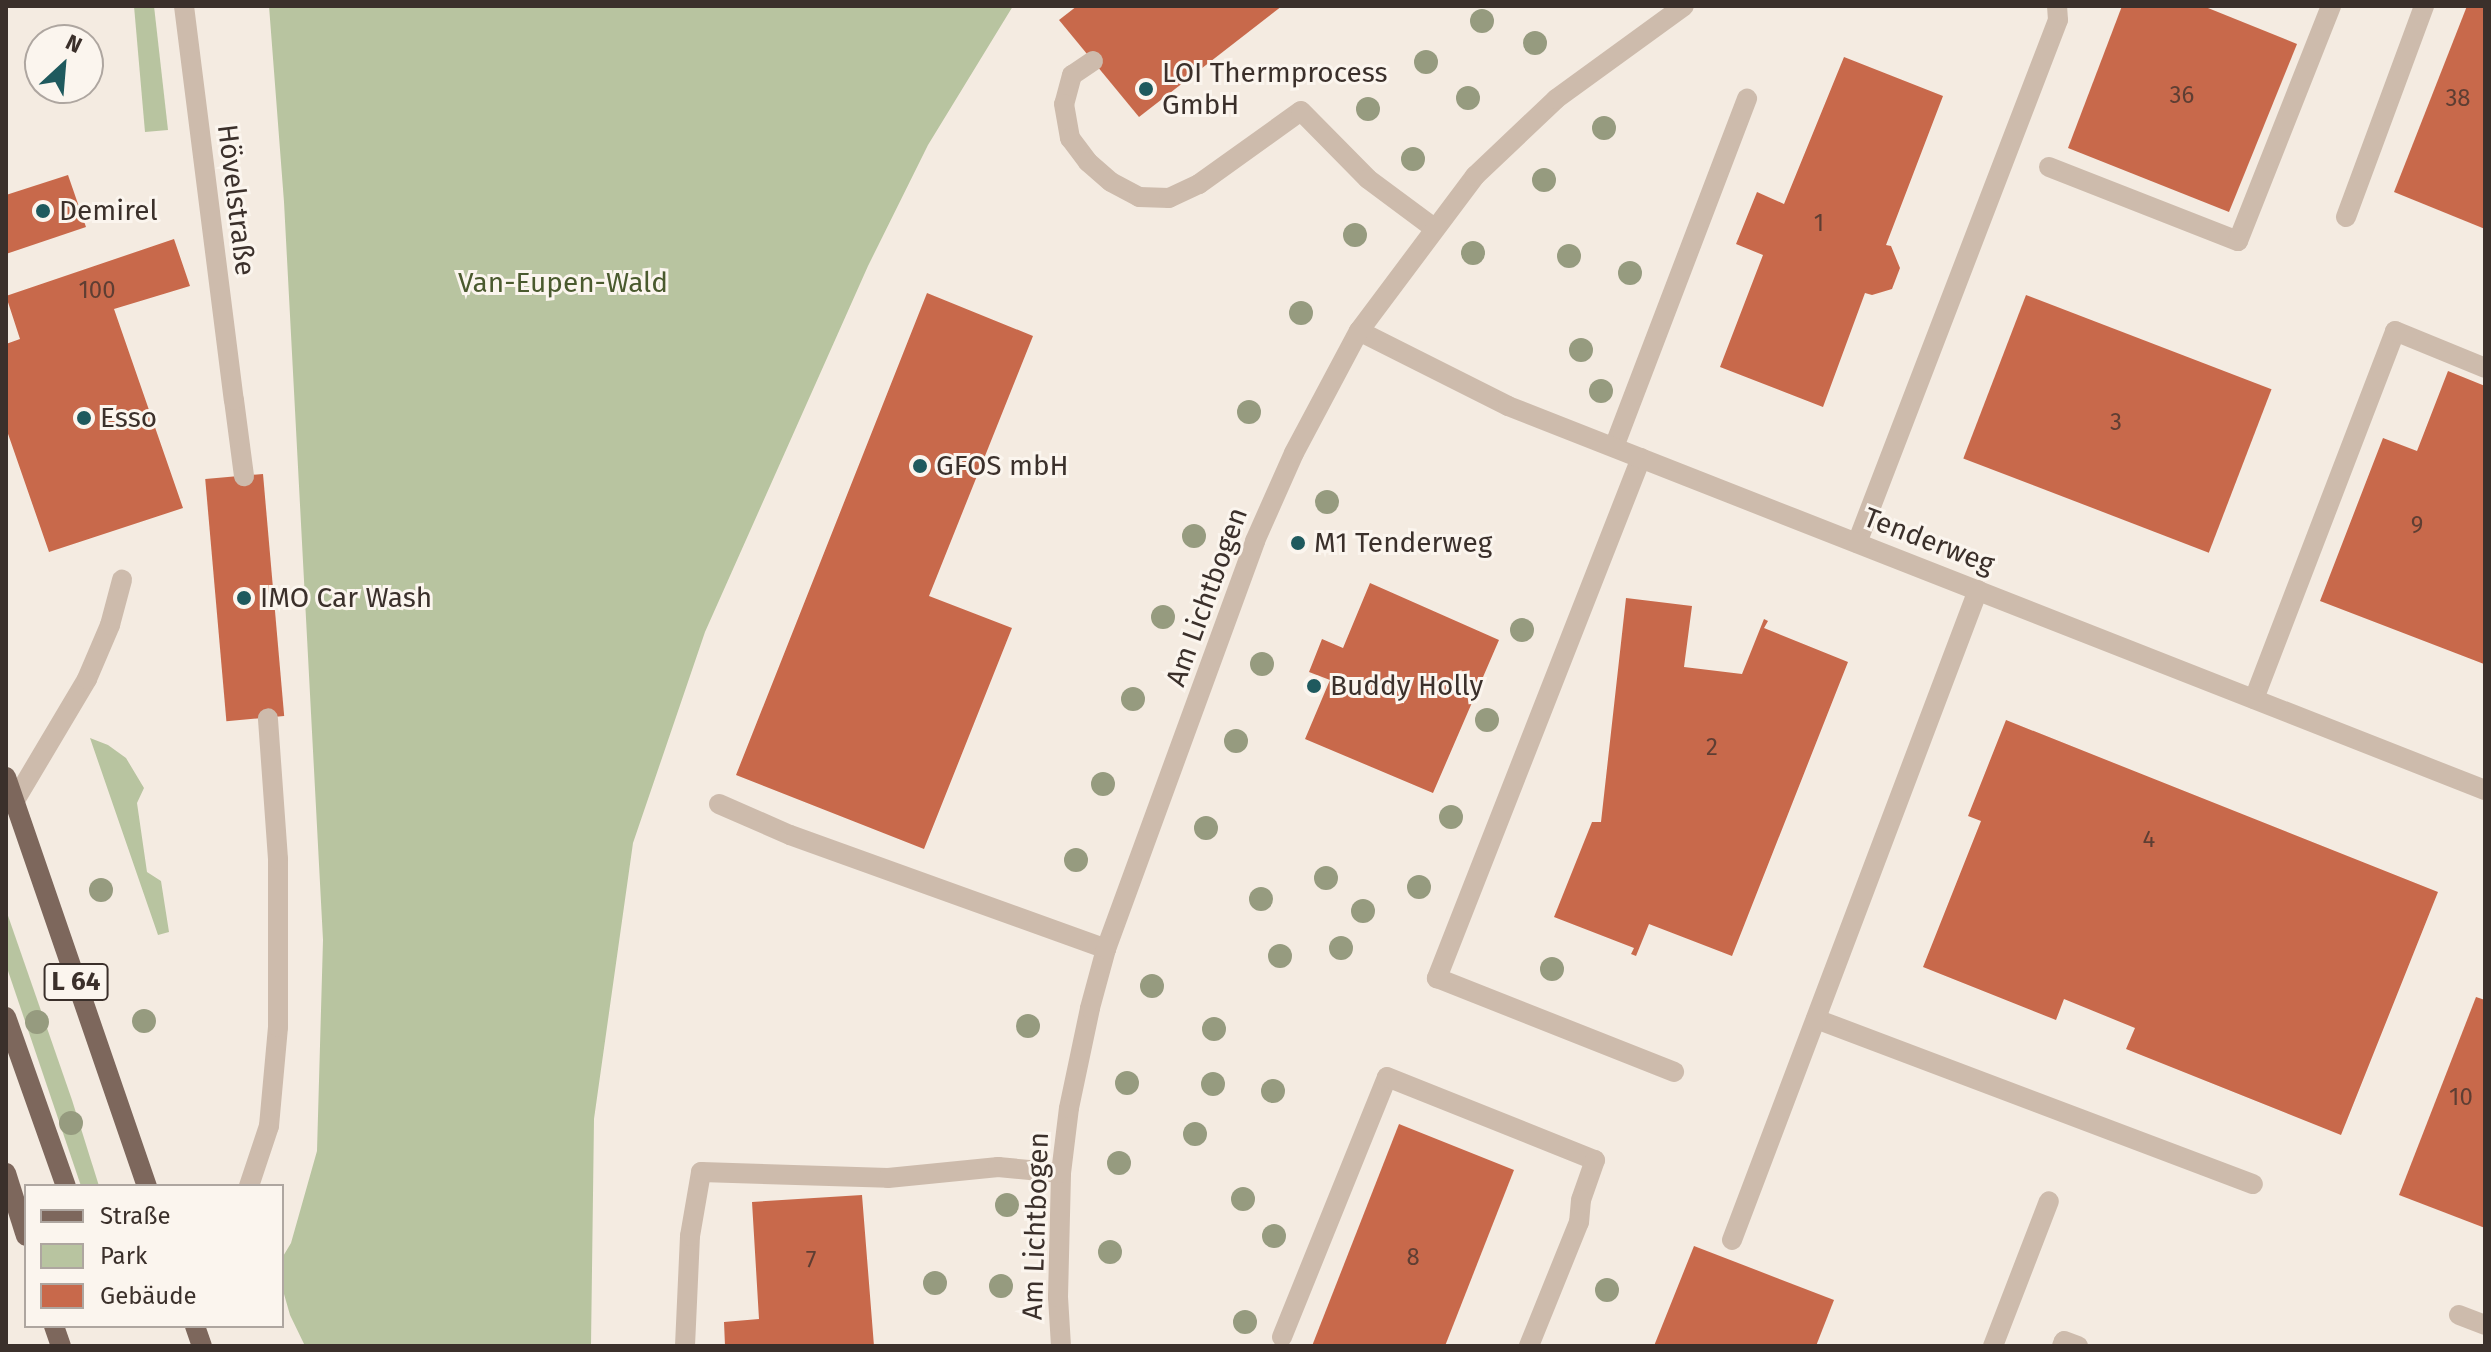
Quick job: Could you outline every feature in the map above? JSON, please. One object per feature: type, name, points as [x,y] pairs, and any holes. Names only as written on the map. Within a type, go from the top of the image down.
[{"type":"main road","name":"L 64","points":[[6,777],[146,1184]]},
{"type":"main road","points":[[6,1017],[65,1184]]},
{"type":"main road","points":[[6,1173],[24,1230]]},
{"type":"street","name":"Hövelstraße","points":[[184,6],[244,476]]},
{"type":"street","name":"Am Lichtbogen","points":[[1061,1346],[1058,1297],[1061,1173],[1079,1053],[1106,949],[1262,525],[1294,453],[1359,331],[1475,176],[1556,99],[1684,6]]},
{"type":"street","points":[[1857,543],[2058,20],[2057,6]]},
{"type":"street","points":[[2049,167],[2238,241],[2331,6]]},
{"type":"street","points":[[2346,217],[2424,6]]},
{"type":"street","points":[[1093,61],[1072,75],[1064,104],[1070,138],[1088,162],[1111,182],[1139,197],[1169,198],[1199,184],[1301,111],[1368,179],[1434,228]]},
{"type":"street","points":[[1614,447],[1747,98]]},
{"type":"street","name":"Tenderweg","points":[[1359,331],[1508,406],[2485,790]]},
{"type":"street","points":[[2254,699],[2395,331],[2485,368]]},
{"type":"street","points":[[1641,458],[1437,978],[1674,1072]]},
{"type":"street","points":[[14,802],[87,679],[110,625],[122,580]]},
{"type":"street","points":[[1732,1240],[1978,590]]},
{"type":"street","points":[[250,1184],[269,1126],[278,1027],[278,859],[268,718]]},
{"type":"street","points":[[719,804],[790,835],[1106,949]]},
{"type":"street","points":[[1816,1019],[2253,1184]]},
{"type":"street","points":[[1282,1337],[1387,1077],[1595,1160],[1581,1200],[1579,1222],[1529,1346]]},
{"type":"street","points":[[685,1346],[690,1236],[701,1172],[888,1178],[998,1167],[1061,1173]]},
{"type":"street","points":[[1993,1346],[2049,1201]]},
{"type":"street","points":[[2459,1315],[2485,1325]]},
{"type":"street","points":[[2062,1346],[2064,1341],[2078,1346]]},
{"type":"green space","points":[[134,6],[154,6],[168,130],[145,132]]},
{"type":"green space","name":"Van-Eupen-Wald","points":[[269,6],[1013,6],[928,145],[868,266],[705,632],[633,843],[594,1119],[591,1346],[305,1346],[284,1294],[284,1255],[291,1243],[317,1151],[323,940],[284,202]]},
{"type":"green space","points":[[90,738],[108,745],[126,758],[144,788],[137,803],[147,872],[161,881],[169,932],[158,935]]},
{"type":"green space","points":[[6,910],[98,1184],[80,1184],[6,965]]},
{"type":"building","name":"LOI Thermprocess GmbH","points":[[1077,6],[1282,6],[1139,117],[1059,20]]},
{"type":"building","points":[[2122,6],[2203,6],[2297,44],[2229,212],[2068,148]]},
{"type":"building","points":[[2467,6],[2485,6],[2485,229],[2394,192]]},
{"type":"building","points":[[1844,57],[1943,96],[1886,245],[1891,246],[1900,268],[1892,289],[1872,295],[1865,293],[1823,407],[1720,367],[1763,255],[1736,244],[1757,192],[1784,204]]},
{"type":"building","name":"Demirel","points":[[68,175],[86,227],[6,254],[6,195]]},
{"type":"building","points":[[174,239],[190,286],[114,309],[183,508],[49,552],[6,428],[6,344],[20,339],[6,296]]},
{"type":"building","name":"GFOS mbH","points":[[927,293],[1033,336],[929,596],[1012,628],[924,849],[736,775]]},
{"type":"building","points":[[2026,295],[2272,389],[2209,553],[1963,458]]},
{"type":"building","points":[[2448,371],[2485,386],[2484,664],[2320,601],[2383,438],[2417,451]]},
{"type":"building","name":"IMO Car Wash","points":[[263,474],[284,716],[226,721],[205,479]]},
{"type":"building","points":[[1370,583],[1499,640],[1433,793],[1305,739],[1330,680],[1309,672],[1322,639],[1343,648]]},
{"type":"building","points":[[1626,598],[1692,606],[1684,667],[1742,674],[1764,619],[1768,621],[1764,628],[1848,662],[1732,956],[1649,924],[1636,956],[1631,954],[1634,948],[1554,917],[1592,822],[1601,822]]},
{"type":"building","points":[[2006,720],[2438,892],[2341,1135],[2126,1049],[2135,1028],[2064,999],[2056,1020],[1923,967],[1981,821],[1968,816]]},
{"type":"building","points":[[2476,997],[2485,1000],[2485,1228],[2399,1195]]},
{"type":"building","points":[[1399,1124],[1514,1170],[1445,1346],[1312,1346]]},
{"type":"building","points":[[862,1195],[874,1346],[725,1346],[724,1322],[759,1319],[752,1202]]},
{"type":"building","points":[[1694,1246],[1834,1300],[1816,1346],[1654,1346]]},
{"type":"place","name":"LOI Thermprocess GmbH","points":[[1146,89]]},
{"type":"place","name":"Demirel","points":[[43,211]]},
{"type":"place","name":"Esso","points":[[84,418]]},
{"type":"place","name":"GFOS mbH","points":[[920,466]]},
{"type":"place","name":"M1 Tenderweg","points":[[1298,543]]},
{"type":"place","name":"IMO Car Wash","points":[[244,598]]},
{"type":"place","name":"Buddy Holly","points":[[1314,686]]}]
